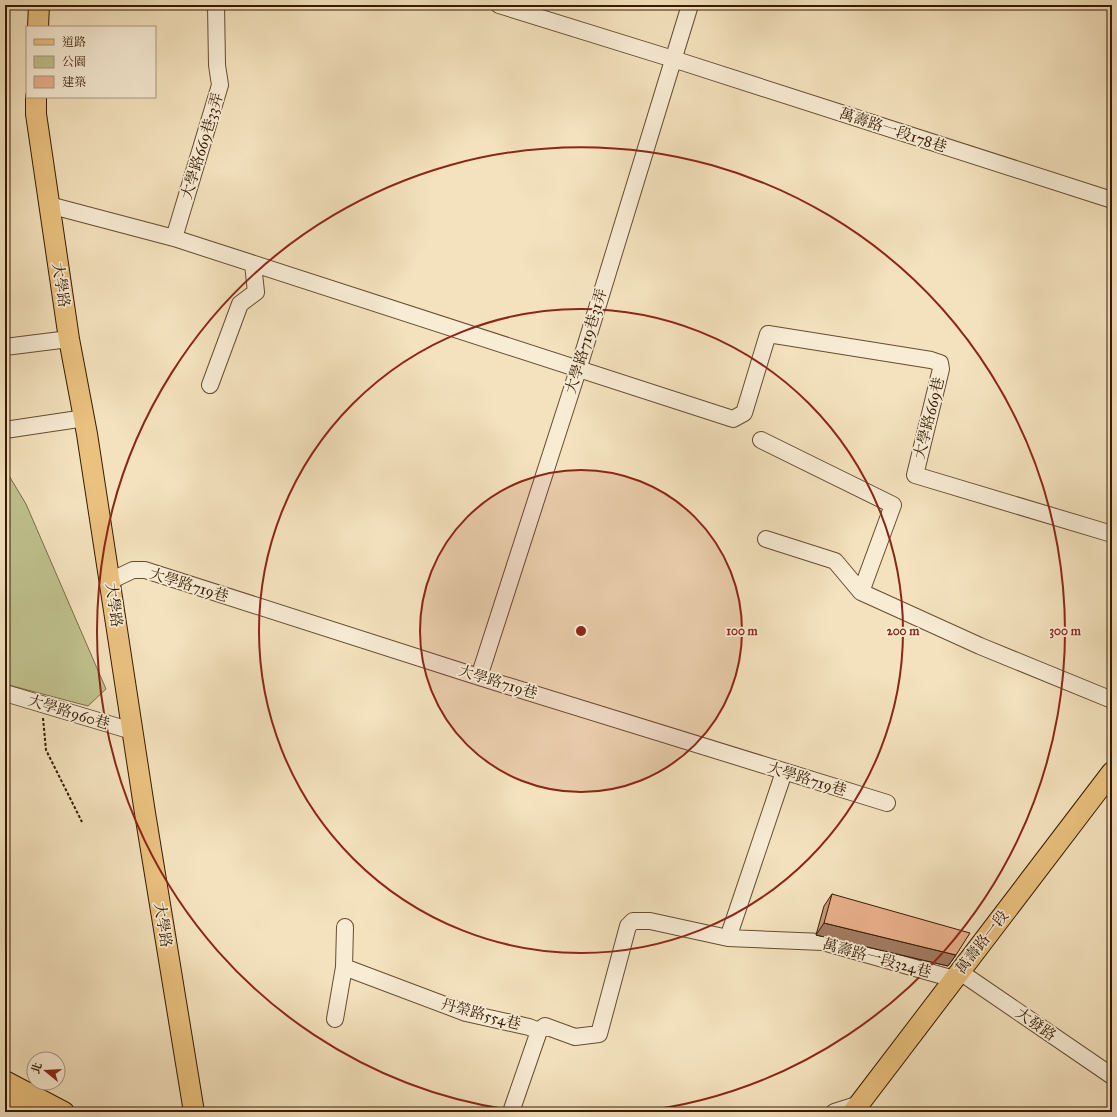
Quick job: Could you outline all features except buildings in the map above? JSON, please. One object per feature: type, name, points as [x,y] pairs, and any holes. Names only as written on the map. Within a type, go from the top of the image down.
[{"type":"main road","points":[[38,26],[39,5]]},
{"type":"main road","name":"大學路","points":[[36,98],[36,114],[69,339],[85,418],[132,731],[194,1112]]},
{"type":"main road","name":"萬壽路一段","points":[[857,1109],[957,975],[1108,783]]},
{"type":"main road","points":[[5,1081],[64,1112]]},
{"type":"main road","points":[[5,1100],[28,1112]]},
{"type":"street","name":"大學路669巷33弄","points":[[174,238],[220,85],[217,64],[216,5]]},
{"type":"street","points":[[499,5],[673,59]]},
{"type":"street","name":"大學路719巷31弄","points":[[479,677],[578,370],[690,5]]},
{"type":"street","name":"萬壽路一段178巷","points":[[673,59],[1112,200]]},
{"type":"street","points":[[49,205],[174,238],[578,370]]},
{"type":"street","points":[[210,385],[240,304],[256,292],[253,264]]},
{"type":"street","name":"大學路669巷","points":[[578,370],[733,419],[744,413],[768,334],[931,360],[940,363],[940,369],[915,475],[1112,534]]},
{"type":"street","points":[[5,346],[69,339]]},
{"type":"street","points":[[5,430],[85,418]]},
{"type":"street","points":[[761,440],[893,505],[861,592]]},
{"type":"street","points":[[766,539],[835,561],[861,592],[980,646],[1112,700]]},
{"type":"street","name":"大學路719巷","points":[[110,580],[133,570],[145,570],[479,677],[887,803]]},
{"type":"street","name":"大學路960巷","points":[[5,693],[132,731]]},
{"type":"street","points":[[728,938],[784,772]]},
{"type":"street","name":"萬壽路一段324巷","points":[[539,1031],[545,1026],[575,1037],[599,1034],[628,926],[633,921],[650,921],[728,938],[824,942],[957,975]]},
{"type":"street","points":[[335,1019],[344,967],[345,927]]},
{"type":"street","name":"丹榮路554巷","points":[[344,967],[466,1013],[529,1027],[539,1031],[511,1112]]},
{"type":"street","name":"大發路","points":[[957,975],[1112,1076]]},
{"type":"street","points":[[834,1112],[857,1109]]},
{"type":"path","points":[[42,704],[46,750],[82,822]]},
{"type":"green space","points":[[5,469],[26,504],[106,689],[88,706],[5,684]]}]
